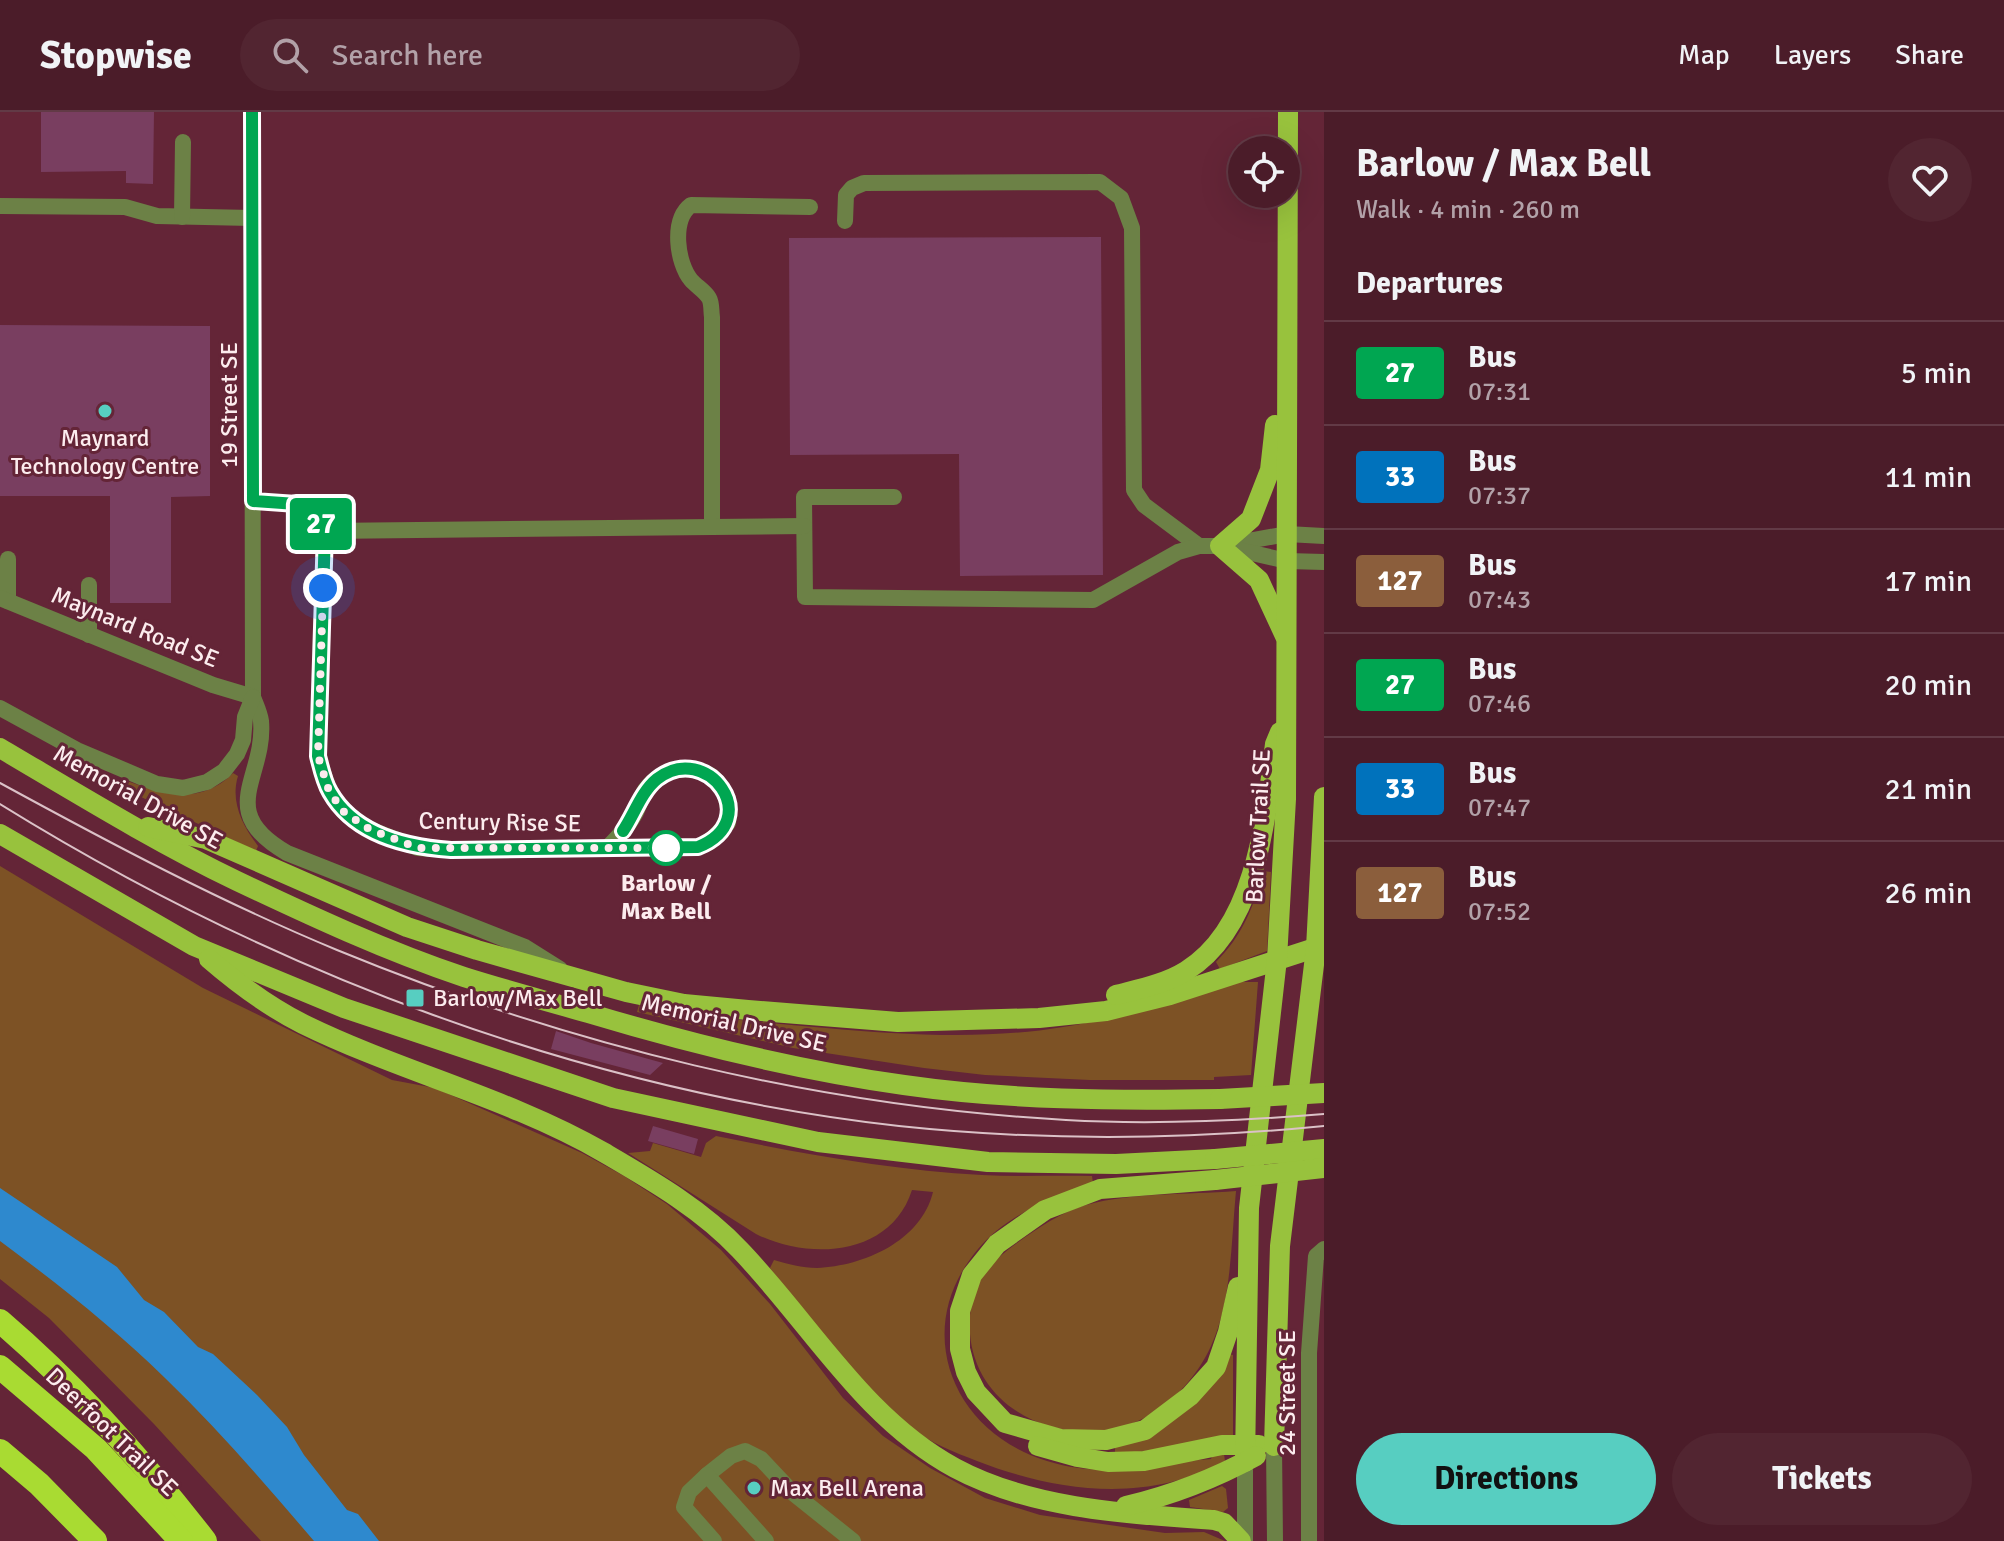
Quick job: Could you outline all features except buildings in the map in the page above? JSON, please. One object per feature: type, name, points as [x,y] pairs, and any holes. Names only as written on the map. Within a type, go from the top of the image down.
[{"type":"highway","points":[[0,1321],[48,1364],[137,1458],[205,1541]]},
{"type":"highway","name":"Deerfoot Trail SE","points":[[0,1367],[96,1449],[181,1541]]},
{"type":"highway","points":[[0,1451],[39,1484],[95,1541]]},
{"type":"main road","name":"Barlow Trail SE","points":[[1245,1453],[1247,1248],[1261,1086],[1277,959],[1286,799],[1288,112]]},
{"type":"main road","points":[[1287,348],[1280,380],[1273,449],[1263,490],[1251,519],[1220,546],[1259,580],[1287,640]]},
{"type":"main road","points":[[1039,1018],[1184,973],[1201,961],[1225,934],[1244,899],[1260,836],[1275,744],[1288,713]]},
{"type":"main road","name":"Memorial Drive SE","points":[[0,748],[128,823],[235,880],[371,941],[462,976],[657,1034],[810,1069],[905,1085],[990,1094],[1153,1101],[1324,1093]]},
{"type":"main road","points":[[1111,1510],[1170,1496],[1218,1477],[1245,1453],[1274,1446],[1282,1232],[1320,946],[1324,797]]},
{"type":"main road","points":[[128,823],[206,839],[407,927],[575,979],[684,1004],[898,1022],[1039,1018],[1132,1005],[1320,946]]},
{"type":"main road","points":[[0,834],[194,946],[344,1008],[613,1098],[818,1142],[988,1162],[1116,1164],[1324,1149]]},
{"type":"main road","points":[[194,946],[240,985],[301,1023],[389,1063],[539,1120],[600,1150],[680,1198],[739,1248],[870,1403],[910,1439],[957,1469],[1013,1491],[1063,1505],[1214,1520],[1224,1523],[1243,1541]]},
{"type":"main road","points":[[1245,1453],[1222,1445],[1144,1461],[1108,1462],[1039,1447],[1005,1423],[976,1392],[960,1349],[960,1311],[972,1275],[997,1244],[1045,1210],[1100,1189],[1324,1168]]},
{"type":"main road","points":[[1005,1423],[1061,1439],[1106,1440],[1145,1430],[1190,1396],[1216,1367],[1228,1332],[1247,1248]]},
{"type":"street","name":"19 Street SE","points":[[252,112],[253,697]]},
{"type":"street","points":[[182,217],[183,142]]},
{"type":"street","points":[[845,221],[846,195],[852,188],[864,183],[1100,182],[1121,198],[1132,228],[1134,490],[1144,505],[1199,546]]},
{"type":"street","points":[[712,527],[712,317],[710,299],[690,279],[681,263],[678,230],[684,210],[691,205],[810,207]]},
{"type":"street","points":[[0,206],[125,207],[157,216],[252,218]]},
{"type":"street","points":[[894,497],[804,497],[805,597],[1093,600],[1178,552],[1199,546],[1220,546],[1287,534],[1324,536]]},
{"type":"street","points":[[253,501],[311,505],[325,531],[804,526]]},
{"type":"street","name":"Century Rise SE","points":[[325,531],[318,756],[329,791],[344,812],[369,829],[418,848],[607,848],[698,847],[708,843],[728,823],[730,811],[718,782],[708,774],[676,769],[658,778],[645,790],[635,814],[607,848]]},
{"type":"street","points":[[1220,546],[1287,561],[1324,562]]},
{"type":"street","points":[[4,600],[8,559]]},
{"type":"street","points":[[89,585],[89,635]]},
{"type":"street","name":"Maynard Road SE","points":[[4,600],[213,685],[253,697]]},
{"type":"street","points":[[0,708],[77,750],[157,784],[183,788],[207,782],[224,771],[243,740],[245,717],[253,697]]},
{"type":"street","points":[[253,697],[261,718],[261,741],[250,778],[247,802],[253,822],[266,841],[287,853],[525,947],[575,979]]},
{"type":"street","name":"24 Street SE","points":[[1309,1541],[1317,1466],[1316,1256],[1324,1249]]},
{"type":"street","points":[[1274,1446],[1275,1541]]},
{"type":"street","points":[[714,1541],[684,1507],[689,1492],[731,1456],[745,1451],[761,1459],[793,1493],[853,1541]]},
{"type":"street","name":"Barlow Trail SE","points":[[1243,1541],[1245,1453]]},
{"type":"street","points":[[707,1475],[766,1541]]},
{"type":"shaded area","points":[[233,773],[238,776],[236,795],[239,813],[258,846],[256,851],[124,789],[127,781],[169,793],[196,793],[209,790]]},
{"type":"shaded area","points":[[0,866],[203,988],[392,1080],[435,1088],[582,1153],[624,1176],[667,1204],[721,1250],[770,1304],[843,1398],[883,1436],[930,1468],[985,1498],[1040,1515],[1165,1533],[1204,1532],[1225,1541],[261,1541],[154,1424],[49,1318],[0,1279]]},
{"type":"shaded area","points":[[1263,871],[1271,872],[1267,951],[1220,969],[1216,962],[1246,920]]},
{"type":"shaded area","points":[[1240,982],[1258,982],[1251,1075],[1214,1077],[1214,1080],[1090,1080],[985,1075],[924,1068],[793,1048],[637,1012],[639,1005],[732,1019],[855,1030],[945,1035],[1004,1034],[1108,1018]]},
{"type":"shaded area","points":[[716,1136],[815,1155],[949,1173],[1092,1176],[1093,1183],[1046,1201],[1016,1217],[978,1249],[958,1280],[947,1312],[945,1344],[951,1374],[965,1402],[987,1427],[1014,1447],[1047,1461],[1069,1467],[1110,1470],[1211,1459],[1213,1454],[1224,1454],[1225,1461],[1165,1484],[1102,1489],[1070,1486],[1007,1472],[927,1438],[890,1410],[857,1379],[770,1268],[774,1260],[817,1268],[871,1256],[888,1248],[916,1224],[933,1192],[912,1190],[901,1212],[886,1229],[868,1240],[846,1247],[800,1248],[756,1234],[628,1153],[650,1151],[653,1143],[701,1157],[706,1143]]},
{"type":"shaded area","points":[[1236,1191],[1230,1270],[1218,1328],[1199,1367],[1166,1404],[1146,1417],[1119,1428],[1090,1431],[1062,1429],[1035,1421],[1011,1407],[991,1388],[977,1363],[970,1334],[971,1305],[986,1271],[1005,1252],[1050,1221],[1086,1205],[1141,1196]]},
{"type":"shaded area","points":[[1225,1353],[1233,1355],[1233,1436],[1115,1453],[1115,1445],[1129,1442]]},
{"type":"shaded area","points":[[1222,1486],[1226,1489],[1228,1508],[1223,1512],[1190,1507],[1189,1500]]},
{"type":"water","points":[[0,1188],[117,1267],[144,1300],[164,1312],[198,1347],[213,1354],[287,1427],[304,1455],[347,1510],[358,1514],[379,1541],[314,1541],[223,1437],[165,1378],[85,1307],[0,1241]]},
{"type":"tram line","points":[[0,783],[208,892],[337,950],[513,1015],[694,1065],[786,1085],[972,1113],[1131,1122],[1195,1122],[1324,1114]]},
{"type":"tram line","points":[[0,804],[103,865],[210,920],[320,970],[432,1014],[546,1053],[662,1084],[780,1109],[952,1131],[1112,1137],[1218,1134],[1324,1126]]},
{"type":"bus line","name":"27","points":[[252,112],[253,501],[311,505],[325,531],[318,756],[329,791],[344,812],[369,829],[418,848],[451,850],[698,847],[720,834],[728,823],[730,811],[724,792],[708,774],[676,769],[658,778],[645,790],[635,814],[623,831]]},
{"type":"place","name":"Maynard Technology Centre","points":[[105,411]]},
{"type":"place","name":"Barlow / Max Bell","points":[[666,848]]},
{"type":"place","name":"Barlow/Max Bell","points":[[415,998]]},
{"type":"place","name":"Max Bell Arena","points":[[754,1488]]},
{"type":"route","points":[[323,588],[318,756],[329,791],[344,812],[369,829],[418,848],[451,850],[673,848],[666,848]]}]
